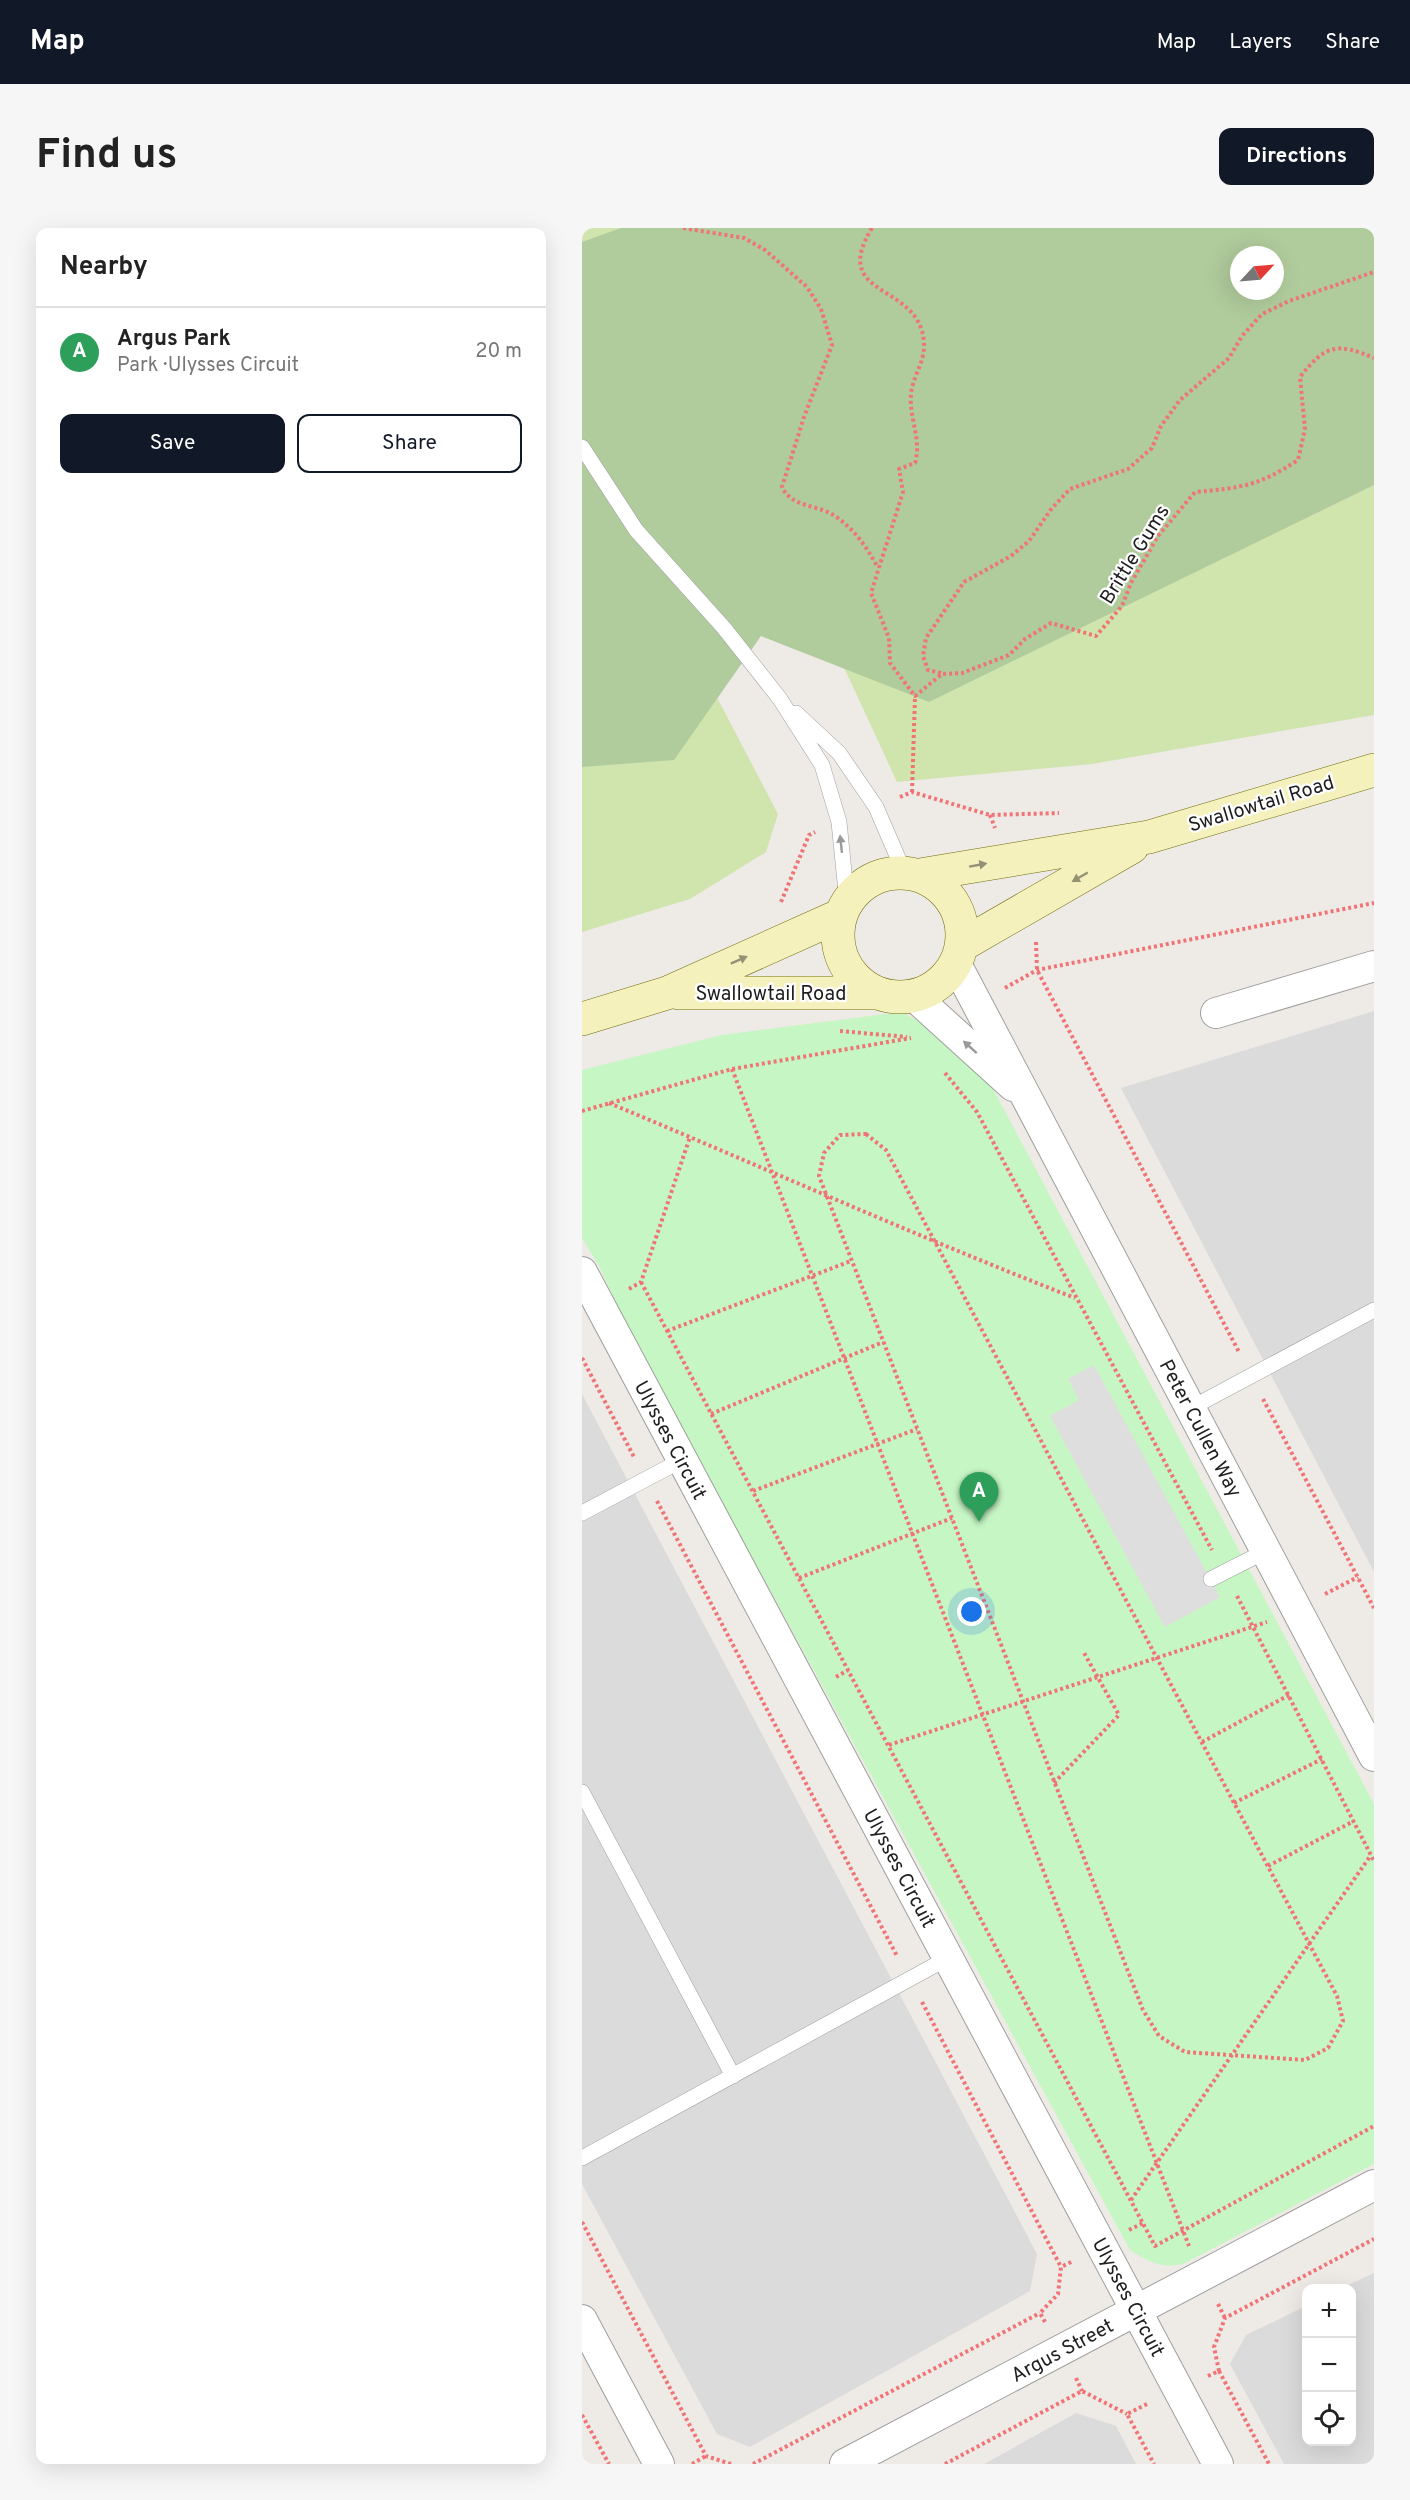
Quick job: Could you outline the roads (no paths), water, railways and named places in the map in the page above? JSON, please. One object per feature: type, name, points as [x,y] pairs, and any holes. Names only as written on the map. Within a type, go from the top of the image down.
[{"type":"street","name":"Swallowtail Road","points":[[875,993],[862,985],[843,960],[838,930],[844,908],[857,889],[872,879],[887,873],[912,874],[1149,837],[1374,770]]},
{"type":"street","name":"Swallowtail Road","points":[[667,993],[875,993],[895,997],[914,996],[939,984],[959,954],[1149,837]]},
{"type":"street","points":[[912,874],[936,883],[949,895],[958,910],[963,927],[959,954]]},
{"type":"street","name":"Swallowtail Road","points":[[582,1019],[667,993],[844,908]]},
{"type":"street","name":"Peter Cullen Way","points":[[959,954],[1028,1100],[1374,1756]]},
{"type":"street","points":[[1216,1013],[1374,966]]},
{"type":"street","name":"Peter Cullen Way","points":[[914,996],[1028,1100]]},
{"type":"street","name":"Ulysses Circuit","points":[[582,1272],[1218,2464]]},
{"type":"street","name":"Argus Street","points":[[845,2464],[1374,2186]]},
{"type":"street","points":[[582,2320],[659,2464]]},
{"type":"lane","points":[[582,447],[636,530],[724,628],[780,699],[822,765],[839,822],[844,908]]},
{"type":"lane","points":[[780,699],[839,753],[876,807],[912,874]]},
{"type":"lane","points":[[1191,1408],[1374,1310]]},
{"type":"lane","points":[[582,1513],[682,1460]]},
{"type":"lane","points":[[1217,1576],[1266,1551]]},
{"type":"lane","points":[[582,1792],[733,2076]]},
{"type":"lane","points":[[582,2158],[948,1959]]},
{"type":"place","name":"Argus Park","points":[[979,1522]]}]
